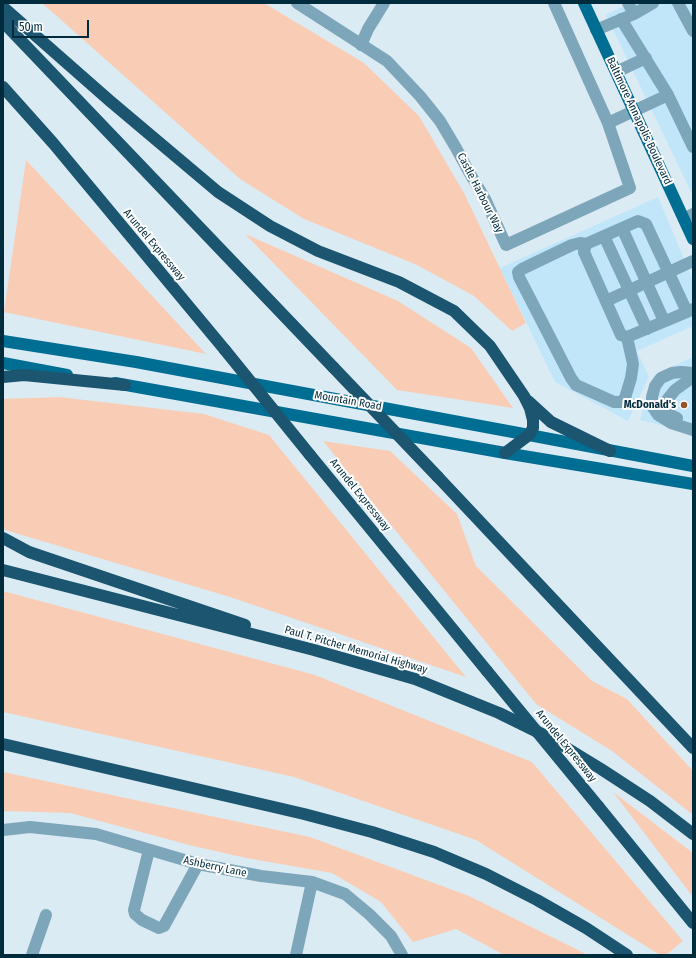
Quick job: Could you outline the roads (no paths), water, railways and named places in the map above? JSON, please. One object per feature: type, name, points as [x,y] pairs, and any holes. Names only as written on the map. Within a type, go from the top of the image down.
[{"type":"highway","points":[[3,7],[110,101],[218,192],[270,226],[318,251],[399,282],[454,311],[490,346],[524,396],[530,408],[533,428],[529,435],[505,453]]},
{"type":"highway","points":[[3,22],[438,477],[693,748]]},
{"type":"highway","name":"Arundel Expressway","points":[[3,87],[58,149],[224,350],[693,923]]},
{"type":"highway","points":[[3,377],[24,375],[125,385]]},
{"type":"highway","points":[[524,396],[551,422],[610,450]]},
{"type":"highway","points":[[3,538],[29,552],[109,580],[203,610],[314,650]]},
{"type":"highway","name":"Paul T. Pitcher Memorial Highway","points":[[3,570],[314,650],[415,679],[506,716],[552,739],[650,801],[693,834]]},
{"type":"highway","points":[[3,745],[304,814],[372,832],[434,852],[486,874],[538,900],[586,928],[627,955]]},
{"type":"main road","name":"Baltimore Annapolis Boulevard","points":[[584,3],[634,110],[688,216],[693,239]]},
{"type":"main road","name":"Mountain Road","points":[[3,341],[144,364],[693,466]]},
{"type":"main road","points":[[3,363],[505,453],[693,484]]},
{"type":"street","name":"Castle Harbour Way","points":[[297,3],[387,61],[420,96],[440,121],[456,148],[485,199],[506,245],[630,188],[608,122],[554,3]]},
{"type":"street","points":[[361,45],[368,29],[384,3]]},
{"type":"street","points":[[596,30],[621,19],[631,8],[653,3]]},
{"type":"street","points":[[678,3],[693,31]]},
{"type":"street","points":[[621,19],[668,95],[693,147]]},
{"type":"street","points":[[616,72],[646,58]]},
{"type":"street","points":[[608,122],[668,95]]},
{"type":"street","points":[[586,244],[584,252],[620,334],[627,337],[690,311],[646,224],[638,221],[586,244],[572,244],[522,269],[518,272],[519,277],[571,378],[576,384],[614,402],[621,402],[625,398],[631,378],[633,364],[627,337]]},
{"type":"street","points":[[622,228],[664,322]]},
{"type":"street","points":[[604,236],[647,329]]},
{"type":"street","points":[[606,301],[693,261]]},
{"type":"street","points":[[693,373],[672,373],[662,378],[655,386],[652,397],[652,406],[658,415],[672,423],[693,430]]},
{"type":"street","points":[[693,376],[675,390],[665,405],[665,409],[671,416],[693,424]]},
{"type":"street","name":"Ashberry Lane","points":[[3,830],[30,826],[96,834],[198,864],[261,876],[312,882],[345,894],[391,936],[402,955]]},
{"type":"street","points":[[149,850],[134,910],[135,914],[142,920],[159,928],[164,926],[198,864]]},
{"type":"street","points":[[296,955],[312,882]]},
{"type":"street","points":[[32,955],[46,915]]},
{"type":"place","name":"McDonald's","points":[[684,405]]}]
